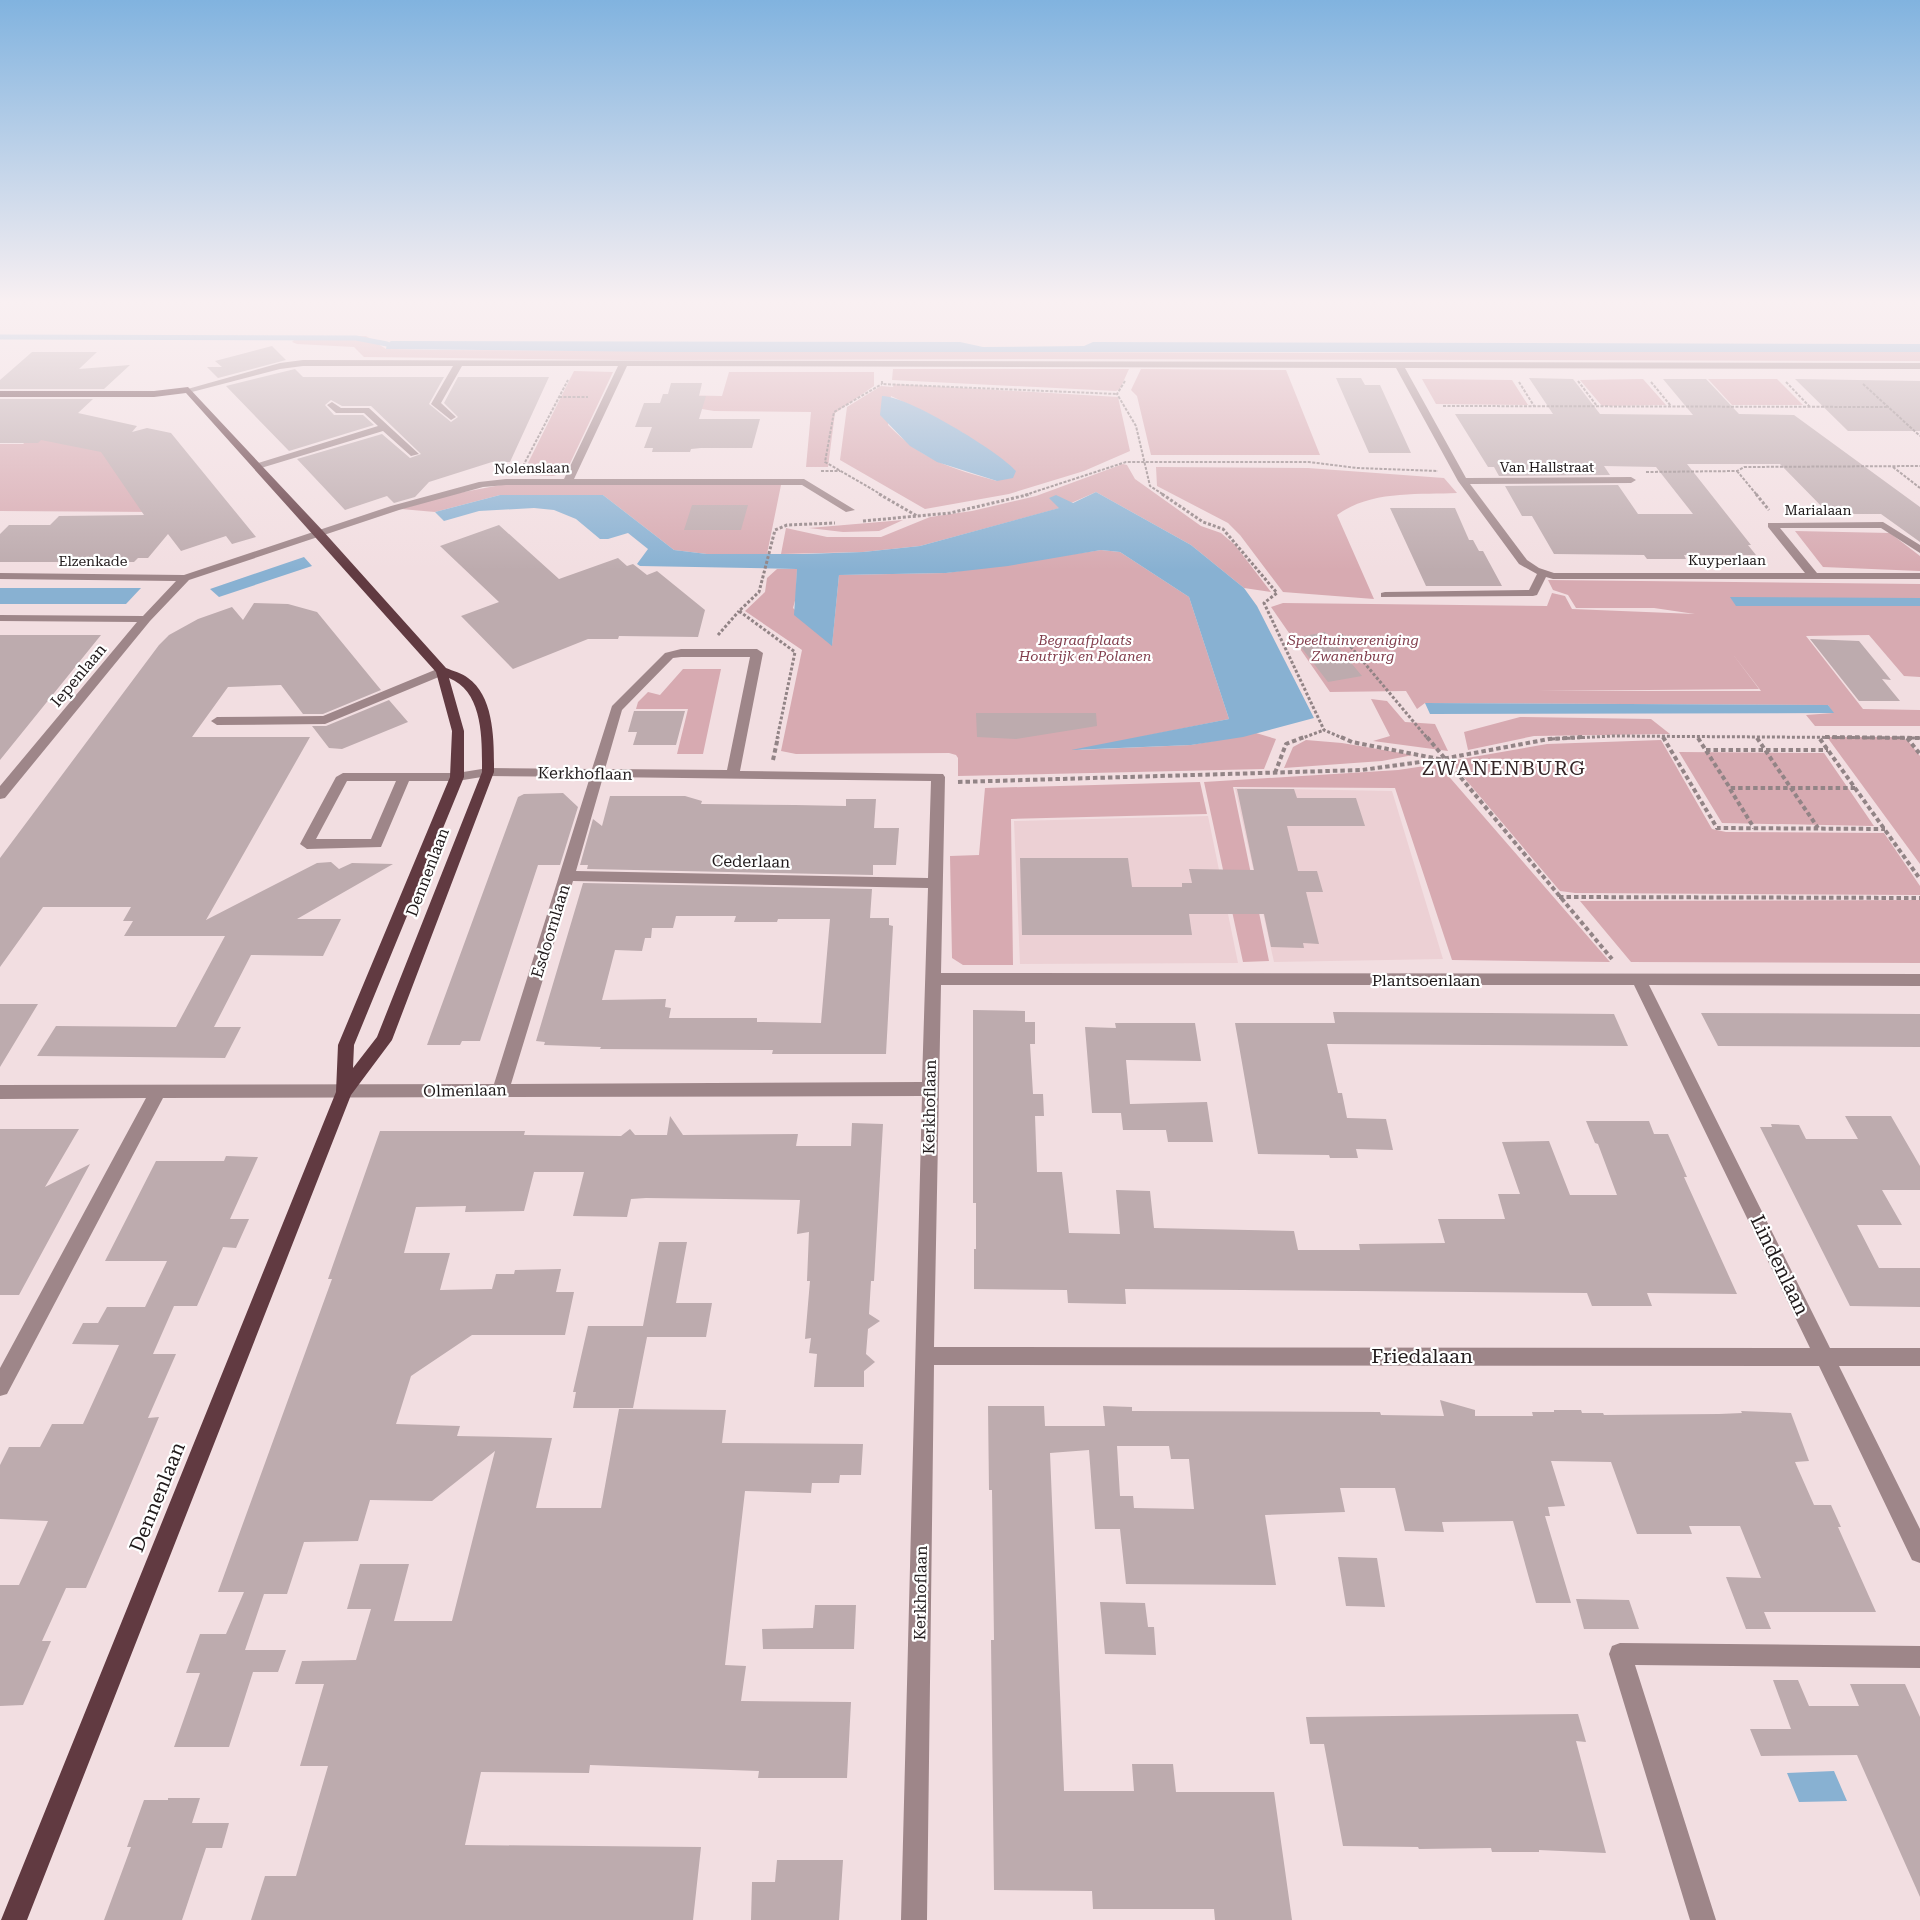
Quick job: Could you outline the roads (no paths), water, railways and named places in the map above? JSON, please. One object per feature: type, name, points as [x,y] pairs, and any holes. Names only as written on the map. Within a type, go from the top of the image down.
[{"type":"main road","points":[[0,394],[154,394],[183,391]]},
{"type":"main road","name":"Dennenlaan","points":[[14,1920],[344,1092],[384,1040],[488,772],[489,738],[478,699],[466,681],[442,671],[189,391]]},
{"type":"main road","name":"Dennenlaan","points":[[344,1092],[346,1045],[457,777],[460,746],[455,717],[444,689],[442,671]]},
{"type":"street","points":[[444,391],[436,404],[451,417]]},
{"type":"street","points":[[568,482],[611,391]]},
{"type":"street","points":[[1385,595],[1533,593],[1539,571],[1523,562],[1463,481],[1413,391]]},
{"type":"street","points":[[332,405],[339,411],[366,410],[414,454]]},
{"type":"street","points":[[258,466],[385,428]]},
{"type":"street","name":"Van Hallstraat","points":[[1463,481],[1631,480]]},
{"type":"street","name":"Nolenslaan","points":[[185,578],[319,533],[482,484],[804,482],[850,510]]},
{"type":"street","name":"Marialaan","points":[[1813,575],[1772,525],[1883,525],[1920,550]]},
{"type":"street","name":"Kuyperlaan","points":[[1539,571],[1553,576],[1920,576]]},
{"type":"street","name":"Elzenkade","points":[[0,576],[185,578]]},
{"type":"street","name":"Iepenlaan","points":[[1,792],[146,619],[185,578]]},
{"type":"street","points":[[0,618],[146,619]]},
{"type":"street","name":"Esdoornlaan","points":[[501,1089],[568,876],[616,709],[665,658],[681,652],[757,653],[733,775]]},
{"type":"street","points":[[217,721],[325,720],[442,671]]},
{"type":"street","name":"Kerkhoflaan","points":[[404,777],[376,844],[308,844],[343,777],[404,777],[457,777],[488,772],[938,777],[924,1356],[914,1920]]},
{"type":"street","name":"Cederlaan","points":[[568,876],[934,883]]},
{"type":"street","name":"Plantsoenlaan","points":[[933,979],[1920,980]]},
{"type":"street","name":"Lindenlaan","points":[[1639,980],[1920,1552]]},
{"type":"street","name":"Olmenlaan","points":[[0,1092],[930,1089]]},
{"type":"street","points":[[0,1387],[158,1092]]},
{"type":"street","name":"Friedalaan","points":[[924,1356],[1920,1357]]},
{"type":"street","points":[[1703,1920],[1620,1654],[1920,1657]]},
{"type":"water","points":[[882,396],[894,398],[931,414],[973,439],[1007,462],[1016,471],[1013,478],[997,481],[937,462],[910,446],[880,415]]},
{"type":"water","points":[[1096,492],[1191,545],[1244,588],[1257,606],[1314,718],[1243,737],[1191,745],[1071,750],[1229,719],[1189,597],[1120,552],[1101,550],[1008,566],[946,573],[839,575],[832,646],[794,615],[797,569],[640,566],[637,564],[648,549],[628,533],[600,539],[576,519],[554,510],[534,508],[479,511],[444,521],[435,512],[500,495],[603,495],[674,550],[707,554],[804,554],[863,552],[920,546],[1059,508],[1049,498],[1056,495],[1073,503]]},
{"type":"water","points":[[304,557],[312,566],[219,597],[210,589]]},
{"type":"water","points":[[0,588],[141,588],[126,604],[0,604]]},
{"type":"water","points":[[1730,597],[1920,598],[1920,606],[1736,606]]},
{"type":"water","points":[[1425,703],[1828,705],[1834,713],[1430,714]]},
{"type":"water","points":[[1834,1771],[1847,1801],[1799,1802],[1787,1773]]},
{"type":"district","name":"ZWANENBURG","points":[[1504,768]]},
{"type":"park label","name":"Begraafplaats Houtrijk en Polanen","points":[[1085,648]]},
{"type":"park label","name":"Speeltuinvereniging Zwanenburg","points":[[1353,648]]}]
